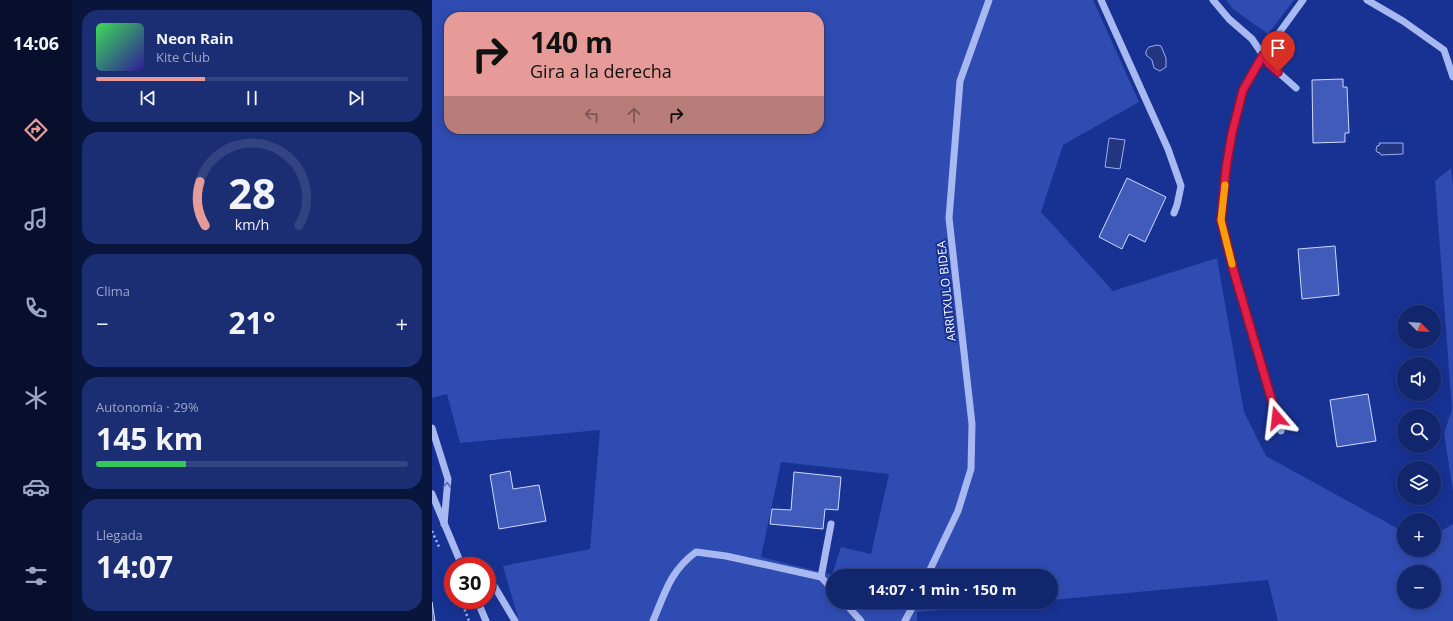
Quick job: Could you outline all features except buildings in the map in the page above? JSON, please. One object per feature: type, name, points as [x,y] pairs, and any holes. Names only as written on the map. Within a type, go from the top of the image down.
[{"type":"street","name":"ARRITXULO BIDEA","points":[[930,569],[958,511],[971,469],[972,424],[949,218],[960,81],[989,0]]},
{"type":"street","points":[[1101,0],[1171,156],[1181,186],[1174,213]]},
{"type":"street","points":[[1213,0],[1229,19],[1252,39],[1269,64],[1296,88]]},
{"type":"street","points":[[1281,431],[1234,272],[1221,220],[1226,168],[1232,133],[1243,90],[1263,55],[1303,0]]},
{"type":"street","points":[[1367,0],[1403,21],[1444,50],[1453,77]]},
{"type":"street","points":[[432,428],[448,479],[444,524]]},
{"type":"street","points":[[432,494],[458,557]]},
{"type":"street","points":[[821,577],[831,524]]},
{"type":"street","points":[[653,621],[671,578],[685,560],[696,552],[726,556],[821,577],[826,582]]},
{"type":"street","points":[[496,589],[515,621]]},
{"type":"street","points":[[481,609],[486,621]]},
{"type":"street","points":[[850,609],[861,621]]},
{"type":"street","points":[[906,621],[911,609]]},
{"type":"path","points":[[464,609],[469,621]]},
{"type":"shaded area","points":[[432,0],[1093,0],[1139,102],[1063,145],[1041,212],[1113,291],[1217,258],[1244,412],[1266,456],[1397,528],[1397,557],[1441,557],[1441,531],[1453,524],[1453,621],[1278,621],[1268,580],[1058,599],[1058,569],[834,569],[841,547],[871,554],[889,474],[781,462],[761,557],[826,573],[826,609],[951,609],[917,612],[917,621],[519,621],[503,566],[590,549],[600,430],[460,443],[447,394],[432,398]]},
{"type":"shaded area","points":[[1226,0],[1294,0],[1268,34],[1233,9]]},
{"type":"shaded area","points":[[1157,45],[1161,46],[1166,58],[1166,67],[1160,71],[1154,68],[1152,60],[1146,55],[1146,51],[1149,47]]},
{"type":"shaded area","points":[[1109,138],[1125,140],[1120,169],[1105,167]]},
{"type":"shaded area","points":[[1379,143],[1403,143],[1403,154],[1381,155],[1376,150],[1377,146],[1380,145]]},
{"type":"shaded area","points":[[1451,168],[1453,185],[1453,492],[1444,433],[1452,410],[1435,181]]},
{"type":"slow traffic","points":[[1225,185],[1221,220],[1232,264]]},
{"type":"route","points":[[1277,418],[1234,272],[1221,220],[1226,168],[1232,133],[1243,90],[1263,55],[1269,64],[1278,72]]}]
